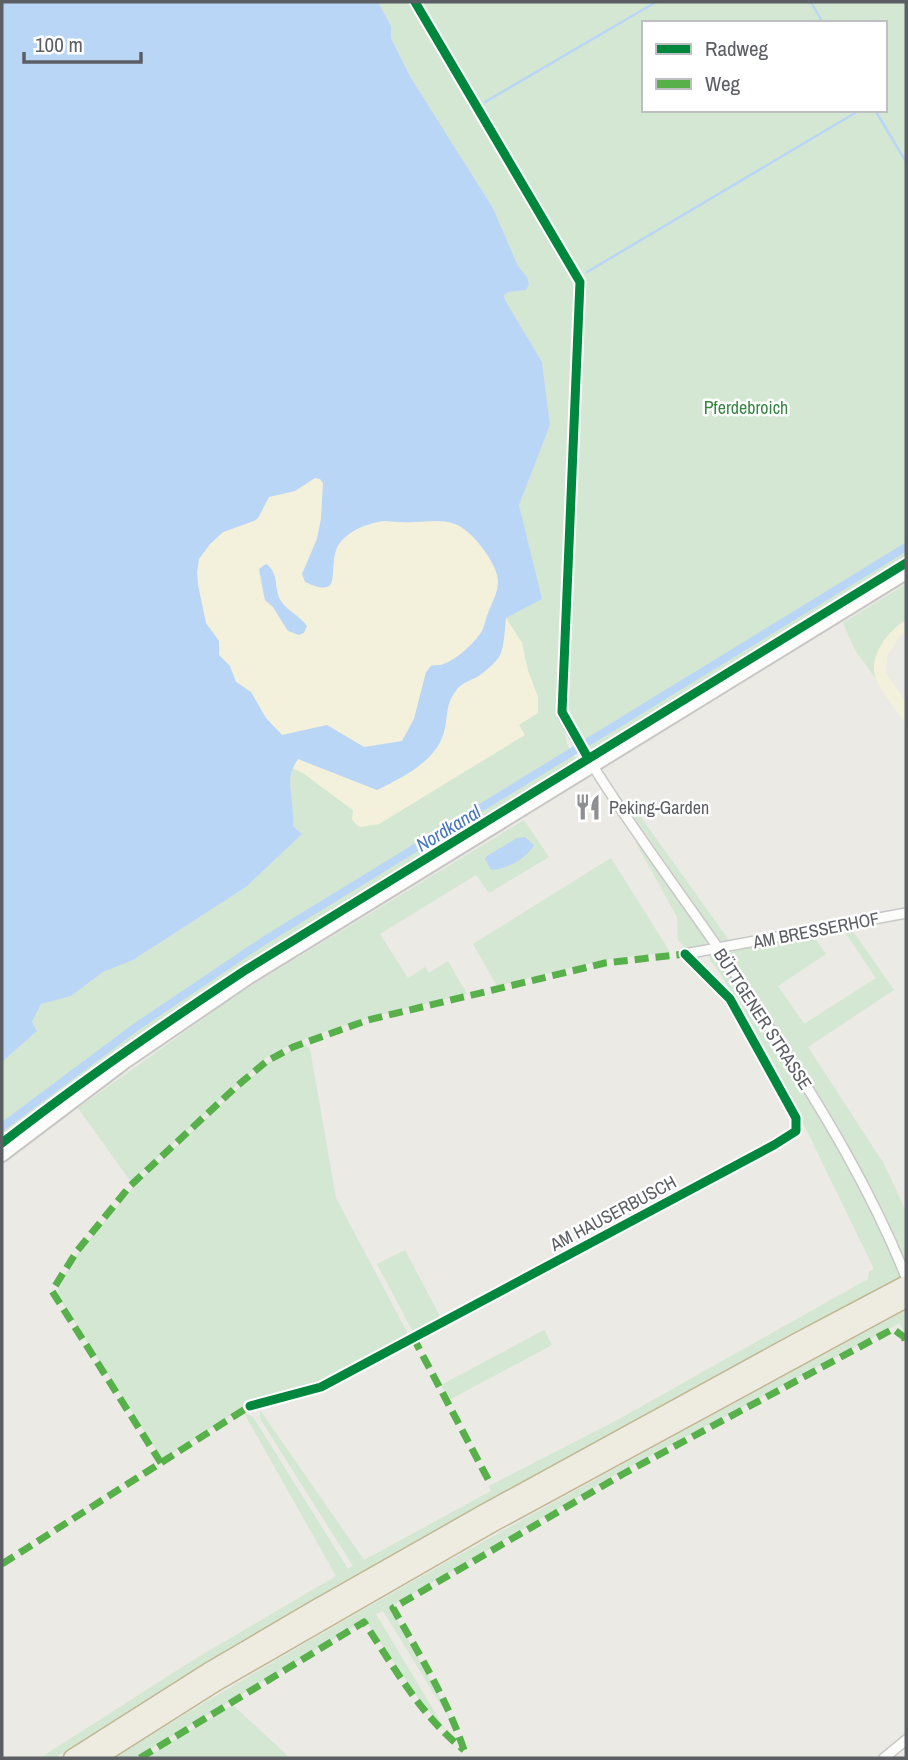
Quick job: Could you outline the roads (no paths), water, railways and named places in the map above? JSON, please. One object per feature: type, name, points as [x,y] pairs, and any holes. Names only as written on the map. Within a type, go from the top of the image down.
[{"type":"highway","points":[[72,1758],[209,1671],[313,1610],[482,1514],[906,1284]]},
{"type":"highway","points":[[97,1758],[217,1682],[464,1539],[906,1299]]},
{"type":"main road","points":[[2,1155],[114,1070],[224,994],[906,573]]},
{"type":"street","name":"BÜTTGENER STRASSE","points":[[563,716],[592,765],[719,949],[823,1113],[872,1204],[906,1277]]},
{"type":"street","name":"AM BRESSERHOF","points":[[685,954],[906,913]]},
{"type":"street","name":"AM HAUSERBUSCH","points":[[250,1406],[321,1387],[796,1131],[796,1118],[730,999],[685,954]]},
{"type":"street","points":[[884,1758],[906,1741]]},
{"type":"water","points":[[2,2],[378,2],[391,26],[391,38],[411,78],[493,208],[518,266],[529,284],[526,290],[504,295],[542,362],[550,425],[519,505],[542,599],[506,618],[499,658],[477,677],[457,689],[449,705],[442,739],[419,766],[377,790],[298,759],[292,771],[290,785],[293,826],[302,834],[246,887],[133,960],[103,972],[71,996],[41,1004],[32,1022],[37,1031],[2,1062]],"holes":[[[315,478],[323,483],[321,519],[317,539],[302,574],[305,582],[321,587],[330,585],[337,549],[343,539],[359,528],[385,521],[439,521],[455,524],[476,540],[489,557],[497,574],[496,593],[482,631],[458,656],[441,665],[431,666],[426,672],[414,719],[402,741],[364,747],[327,725],[282,735],[266,718],[251,692],[236,682],[230,666],[219,655],[219,641],[206,623],[197,572],[199,559],[210,544],[223,532],[258,518],[269,497],[295,491]]]},
{"type":"water","points":[[266,564],[275,576],[281,601],[307,626],[304,633],[299,635],[288,631],[273,607],[265,600],[259,569]]},
{"type":"water","points":[[525,837],[534,845],[526,855],[510,865],[491,870],[485,859],[487,856],[517,838]]},
{"type":"waterway","points":[[485,102],[656,2]]},
{"type":"waterway","points":[[811,2],[822,21]]},
{"type":"waterway","points":[[587,272],[857,112]]},
{"type":"waterway","points":[[876,112],[906,162]]},
{"type":"waterway","name":"Nordkanal","points":[[2,1127],[136,1027],[262,942],[906,547]]},
{"type":"place","name":"Peking-Garden","points":[[588,807]]},
{"type":"park label","name":"Pferdebroich","points":[[746,407]]}]
